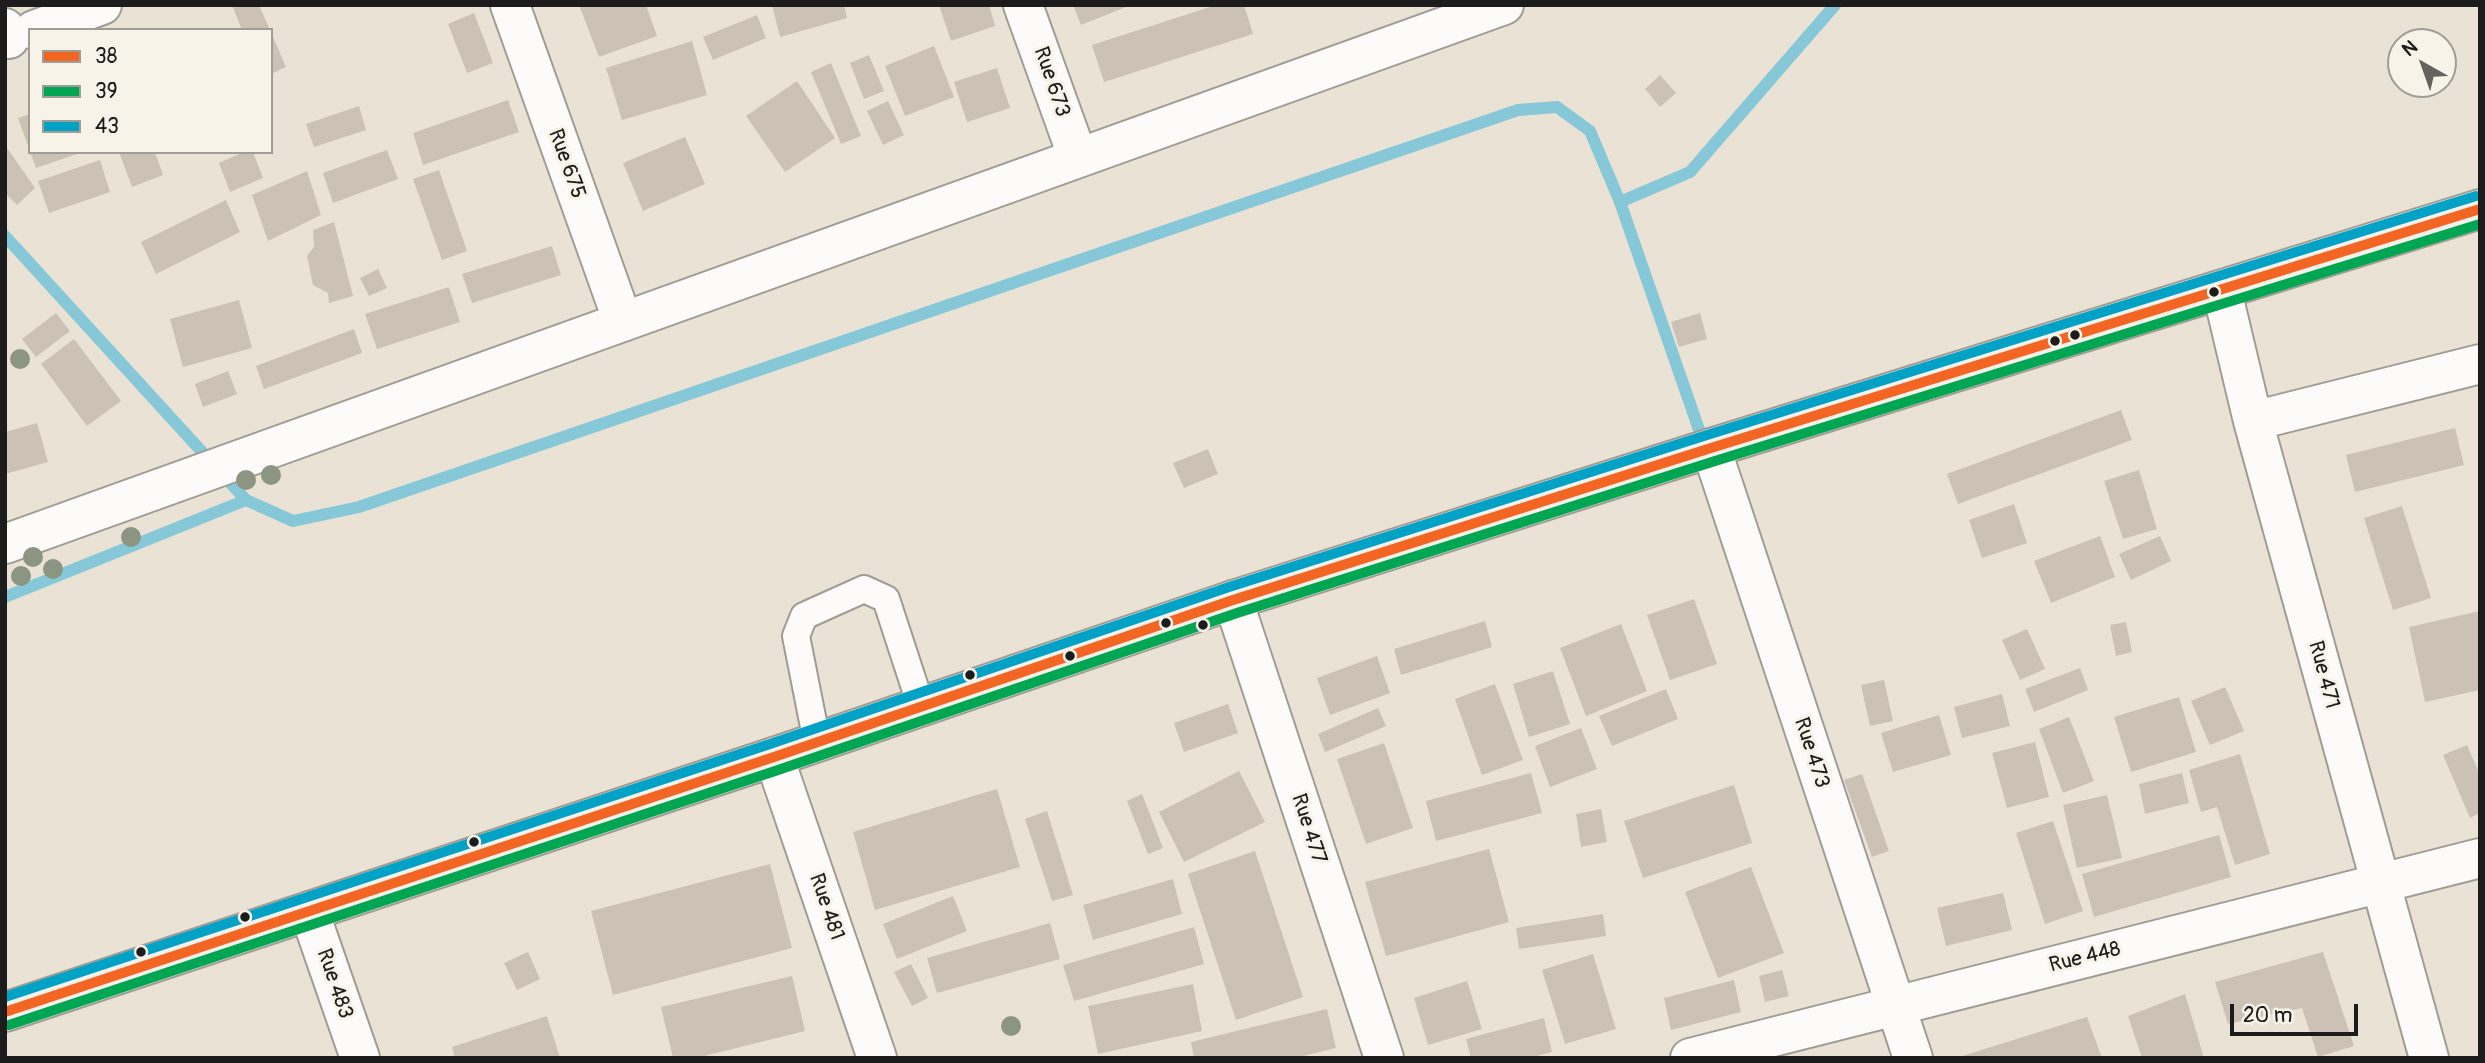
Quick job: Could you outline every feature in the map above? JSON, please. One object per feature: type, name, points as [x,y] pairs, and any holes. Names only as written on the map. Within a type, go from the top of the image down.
[{"type":"main road","points":[[5,1012],[774,757],[1233,600],[2480,209]]},
{"type":"street","points":[[35,28],[102,5]]},
{"type":"street","name":"Rue 675","points":[[510,5],[623,322]]},
{"type":"street","name":"Rue 673","points":[[1023,5],[1078,159]]},
{"type":"street","points":[[5,544],[1504,5]]},
{"type":"street","name":"Rue 471","points":[[2222,290],[2253,421],[2429,1058]]},
{"type":"street","points":[[2253,421],[2480,364]]},
{"type":"street","name":"Rue 473","points":[[1711,448],[1913,1058]]},
{"type":"street","name":"Rue 477","points":[[1233,600],[1384,1058]]},
{"type":"street","name":"Rue 481","points":[[774,757],[877,1058]]},
{"type":"street","name":"Rue 448","points":[[1690,1058],[2480,858]]},
{"type":"street","name":"Rue 483","points":[[309,911],[360,1058]]},
{"type":"lane","points":[[817,742],[796,636],[804,616],[864,589],[886,599],[921,706]]},
{"type":"building","points":[[232,5],[259,5],[269,28],[241,28]]},
{"type":"building","points":[[579,5],[646,5],[657,36],[599,57]]},
{"type":"building","points":[[772,5],[844,5],[847,18],[780,37]]},
{"type":"building","points":[[939,5],[989,5],[995,26],[951,41]]},
{"type":"building","points":[[1073,5],[1131,5],[1081,25]]},
{"type":"building","points":[[1216,5],[1244,5],[1253,34],[1104,82],[1092,45]]},
{"type":"building","points":[[474,13],[493,63],[467,73],[448,24]]},
{"type":"building","points":[[757,15],[766,38],[713,60],[703,37]]},
{"type":"building","points":[[273,37],[286,67],[273,73]]},
{"type":"building","points":[[692,41],[707,95],[622,120],[606,68]]},
{"type":"building","points":[[934,46],[954,97],[905,116],[885,66]]},
{"type":"building","points":[[869,55],[884,91],[864,99],[850,63]]},
{"type":"building","points":[[831,63],[861,136],[841,144],[811,72]]},
{"type":"building","points":[[997,68],[1010,108],[967,122],[954,82]]},
{"type":"building","points":[[1660,75],[1676,93],[1660,107],[1645,89]]},
{"type":"building","points":[[797,81],[835,138],[785,172],[746,116]]},
{"type":"building","points":[[508,100],[519,132],[423,165],[413,133]]},
{"type":"building","points":[[888,101],[904,135],[883,145],[867,111]]},
{"type":"building","points":[[359,106],[366,130],[314,147],[306,124]]},
{"type":"building","points":[[28,115],[28,146],[18,118]]},
{"type":"building","points":[[685,137],[705,184],[643,211],[623,163]]},
{"type":"building","points":[[5,145],[35,188],[17,205],[5,193]]},
{"type":"building","points":[[387,150],[398,179],[333,203],[323,173]]},
{"type":"building","points":[[31,154],[77,154],[36,168]]},
{"type":"building","points":[[120,154],[156,154],[163,175],[132,187]]},
{"type":"building","points":[[239,154],[254,154],[263,178],[230,192],[219,163]]},
{"type":"building","points":[[100,160],[110,192],[49,213],[38,181]]},
{"type":"building","points":[[439,170],[467,251],[442,260],[413,179]]},
{"type":"building","points":[[307,171],[321,215],[268,241],[252,195]]},
{"type":"building","points":[[226,200],[240,232],[156,274],[141,242]]},
{"type":"building","points":[[334,222],[353,296],[329,303],[328,293],[313,285],[307,256],[314,247],[313,230]]},
{"type":"building","points":[[552,246],[561,275],[472,303],[462,274]]},
{"type":"building","points":[[378,269],[387,288],[369,296],[360,278]]},
{"type":"building","points":[[449,287],[460,322],[377,349],[365,314]]},
{"type":"building","points":[[239,300],[252,348],[183,367],[170,319]]},
{"type":"building","points":[[56,313],[70,331],[36,357],[22,339]]},
{"type":"building","points":[[1700,313],[1707,339],[1679,347],[1671,322]]},
{"type":"building","points":[[354,329],[362,353],[264,389],[256,366]]},
{"type":"building","points":[[74,339],[121,401],[87,426],[41,364]]},
{"type":"building","points":[[228,371],[237,394],[203,407],[195,384]]},
{"type":"building","points":[[2121,410],[2132,440],[1958,504],[1947,474]]},
{"type":"building","points":[[37,423],[48,462],[5,474],[5,432]]},
{"type":"building","points":[[2455,428],[2464,465],[2355,492],[2346,455]]},
{"type":"building","points":[[1208,449],[1218,474],[1184,488],[1173,463]]},
{"type":"building","points":[[2139,470],[2157,529],[2123,539],[2104,481]]},
{"type":"building","points":[[2014,504],[2027,543],[1982,558],[1969,520]]},
{"type":"building","points":[[2402,506],[2431,598],[2393,610],[2364,518]]},
{"type":"building","points":[[2100,536],[2115,577],[2051,603],[2034,561]]},
{"type":"building","points":[[2160,536],[2171,561],[2131,580],[2119,554]]},
{"type":"building","points":[[1694,599],[1717,664],[1670,680],[1647,615]]},
{"type":"building","points":[[2480,611],[2480,690],[2425,702],[2409,627]]},
{"type":"building","points":[[1485,621],[1492,647],[1401,675],[1394,649]]},
{"type":"building","points":[[2126,622],[2132,652],[2116,656],[2110,625]]},
{"type":"building","points":[[1621,624],[1647,691],[1586,716],[1560,648]]},
{"type":"building","points":[[2027,629],[2045,669],[2020,680],[2002,640]]},
{"type":"building","points":[[1377,656],[1390,693],[1330,715],[1317,678]]},
{"type":"building","points":[[2080,668],[2088,690],[2034,712],[2025,689]]},
{"type":"building","points":[[1553,671],[1570,724],[1529,737],[1513,684]]},
{"type":"building","points":[[1884,680],[1893,721],[1870,726],[1861,685]]},
{"type":"building","points":[[1495,684],[1523,760],[1482,775],[1455,699]]},
{"type":"building","points":[[2225,687],[2244,731],[2210,745],[2191,701]]},
{"type":"building","points":[[1666,689],[1678,719],[1612,746],[1599,716]]},
{"type":"building","points":[[2002,694],[2010,726],[1962,738],[1954,707]]},
{"type":"building","points":[[2179,697],[2196,752],[2131,772],[2114,717]]},
{"type":"building","points":[[1228,704],[1238,733],[1184,752],[1174,723]]},
{"type":"building","points":[[1378,708],[1386,726],[1325,752],[1318,734]]},
{"type":"building","points":[[1939,715],[1951,755],[1893,772],[1881,733]]},
{"type":"building","points":[[2069,717],[2094,781],[2063,793],[2039,729]]},
{"type":"building","points":[[1581,728],[1597,769],[1550,787],[1535,746]]},
{"type":"building","points":[[2035,742],[2049,797],[2007,808],[1992,753]]},
{"type":"building","points":[[1384,743],[1413,828],[1366,844],[1337,759]]},
{"type":"building","points":[[2467,745],[2480,775],[2480,813],[2470,818],[2443,755]]},
{"type":"building","points":[[2240,754],[2270,854],[2235,865],[2217,807],[2201,812],[2189,770]]},
{"type":"building","points":[[1239,771],[1265,822],[1184,862],[1159,812]]},
{"type":"building","points":[[1531,773],[1542,813],[1436,841],[1426,801]]},
{"type":"building","points":[[2182,773],[2189,803],[2145,814],[2139,784]]},
{"type":"building","points":[[1862,774],[1889,851],[1872,857],[1844,780]]},
{"type":"building","points":[[1734,785],[1752,843],[1643,878],[1624,821]]},
{"type":"building","points":[[997,789],[1020,867],[875,910],[853,832]]},
{"type":"building","points":[[1142,794],[1163,848],[1148,854],[1127,801]]},
{"type":"building","points":[[2107,795],[2122,858],[2077,868],[2063,805]]},
{"type":"building","points":[[1601,809],[1607,842],[1581,847],[1576,814]]},
{"type":"building","points":[[1047,811],[1073,895],[1052,901],[1025,819]]},
{"type":"building","points":[[2053,821],[2083,911],[2045,924],[2016,833]]},
{"type":"building","points":[[2219,835],[2231,877],[2094,917],[2082,874]]},
{"type":"building","points":[[1489,849],[1509,922],[1386,956],[1365,882]]},
{"type":"building","points":[[1255,851],[1303,997],[1236,1020],[1188,874]]},
{"type":"building","points":[[770,864],[792,948],[613,995],[591,911]]},
{"type":"building","points":[[1751,867],[1784,953],[1718,978],[1685,892]]},
{"type":"building","points":[[1173,879],[1182,914],[1093,940],[1083,905]]},
{"type":"building","points":[[2003,893],[2012,930],[1946,946],[1937,908]]},
{"type":"building","points":[[953,896],[967,931],[897,959],[883,924]]},
{"type":"building","points":[[1603,914],[1606,936],[1519,949],[1516,928]]},
{"type":"building","points":[[1050,923],[1060,959],[937,993],[927,958]]},
{"type":"building","points":[[1194,927],[1204,964],[1074,1001],[1063,965]]},
{"type":"building","points":[[528,952],[540,979],[517,990],[504,963]]},
{"type":"building","points":[[2323,952],[2354,1046],[2318,1057],[2302,1008],[2228,1024],[2215,982]]},
{"type":"building","points":[[1593,954],[1616,1029],[1565,1044],[1542,970]]},
{"type":"building","points":[[911,964],[928,998],[912,1006],[894,972]]},
{"type":"building","points":[[1782,970],[1789,996],[1765,1002],[1759,976]]},
{"type":"building","points":[[792,976],[805,1031],[696,1058],[673,1058],[661,1007]]},
{"type":"building","points":[[1734,980],[1741,1012],[1671,1030],[1664,998]]},
{"type":"building","points":[[1467,981],[1482,1029],[1428,1045],[1414,998]]},
{"type":"building","points":[[1193,984],[1202,1031],[1098,1054],[1088,1006]]},
{"type":"building","points":[[2185,994],[2204,1058],[2142,1058],[2128,1016]]},
{"type":"building","points":[[1327,1009],[1336,1048],[1295,1058],[1194,1058],[1191,1042]]},
{"type":"building","points":[[547,1016],[560,1058],[455,1058],[452,1047]]},
{"type":"building","points":[[2087,1017],[2102,1058],[1959,1058],[1959,1057]]},
{"type":"building","points":[[1544,1018],[1552,1052],[1530,1058],[1471,1058],[1466,1039]]},
{"type":"waterway","points":[[1620,202],[1690,172],[1835,5]]},
{"type":"waterway","points":[[5,236],[246,500],[293,521],[359,507],[1518,110],[1557,107],[1590,131],[1620,202],[1705,447]]},
{"type":"waterway","points":[[5,597],[246,500]]},
{"type":"transit line","name":"43","points":[[5,997],[770,744],[1229,587],[2476,196]]},
{"type":"transit line","name":"38","points":[[5,1012],[774,757],[1233,600],[2480,209]]},
{"type":"transit line","name":"39","points":[[9,1025],[778,770],[1237,613],[1715,461],[2480,224]]}]
